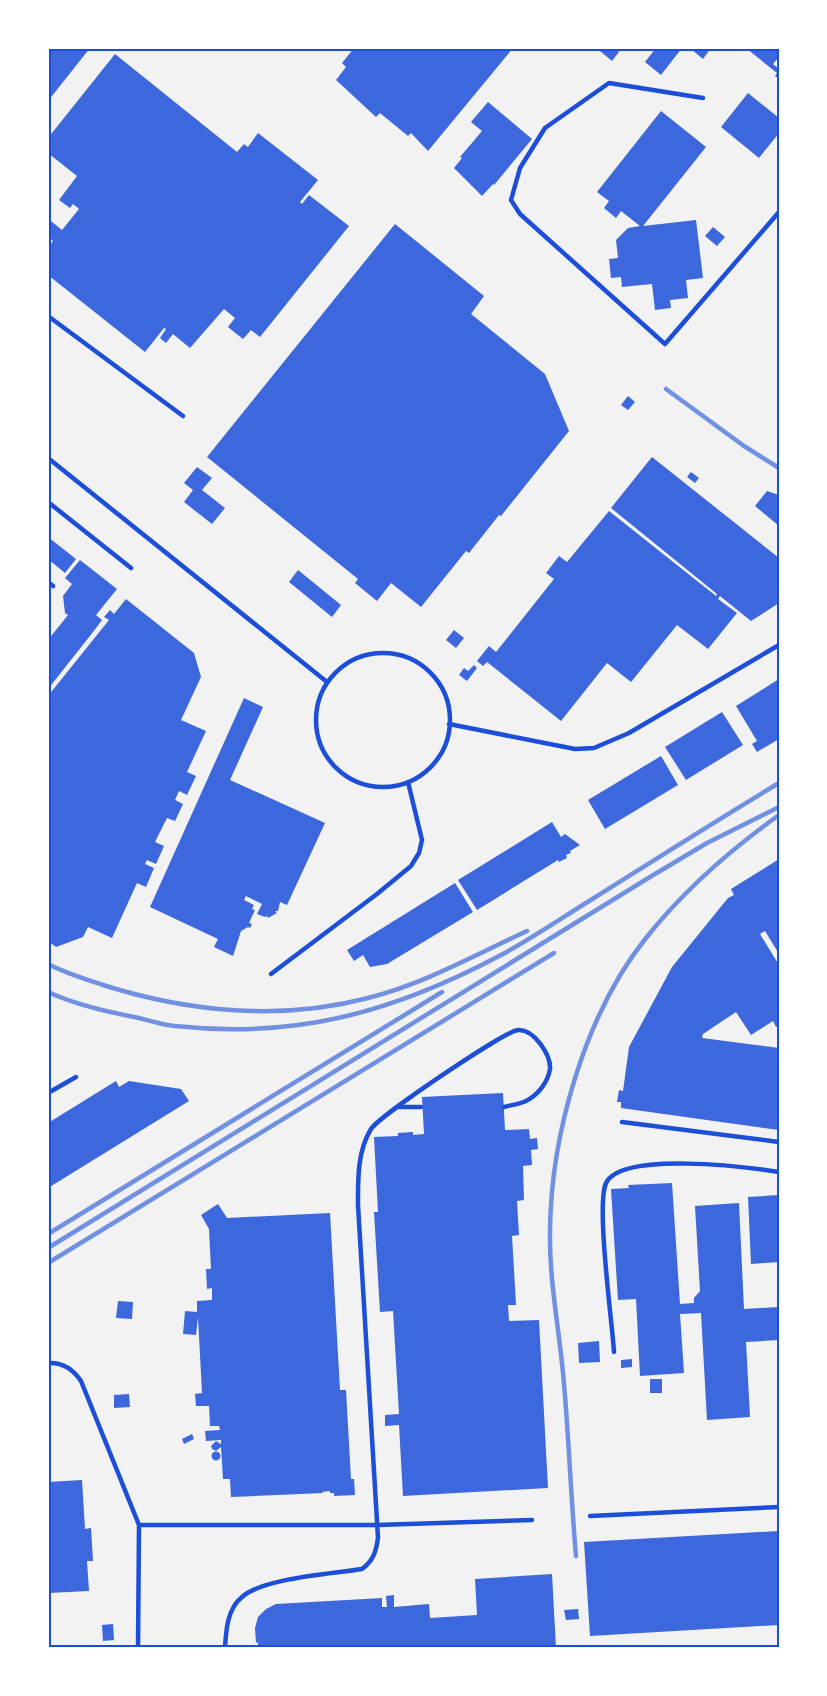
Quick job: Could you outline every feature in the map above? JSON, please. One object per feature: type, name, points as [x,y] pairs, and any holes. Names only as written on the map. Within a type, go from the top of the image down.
[{"type":"lane","points":[[703,98],[609,83],[545,128],[520,168],[512,200],[520,214],[665,344],[779,212]]},
{"type":"lane","points":[[48,316],[183,416]]},
{"type":"lane","points":[[48,458],[327,682]]},
{"type":"lane","points":[[48,502],[131,568]]},
{"type":"lane","points":[[449,724],[574,749],[594,748],[629,733],[779,645]]},
{"type":"lane","points":[[379,652],[405,656],[425,667],[443,688],[450,712],[448,737],[440,757],[425,772],[408,782],[385,788],[359,783],[339,772],[323,753],[315,728],[316,707],[327,682],[342,666],[359,656],[379,652]]},
{"type":"lane","points":[[271,974],[411,866],[419,853],[422,840],[408,782]]},
{"type":"lane","points":[[225,1648],[231,1611],[240,1598],[253,1589],[270,1583],[362,1569],[370,1563],[376,1551],[377,1525],[358,1205],[363,1144],[372,1127],[397,1107],[494,1040],[519,1030],[528,1032],[537,1039],[550,1063],[548,1077],[538,1092],[526,1101],[504,1107]]},
{"type":"lane","points":[[48,1093],[76,1077]]},
{"type":"lane","points":[[397,1107],[421,1107]]},
{"type":"lane","points":[[622,1122],[779,1143]]},
{"type":"lane","points":[[614,1352],[603,1192],[607,1181],[614,1173],[626,1168],[705,1163],[779,1172]]},
{"type":"lane","points":[[48,1363],[64,1365],[73,1370],[81,1381],[139,1525],[138,1648]]},
{"type":"lane","points":[[590,1516],[779,1507]]},
{"type":"lane","points":[[139,1525],[377,1525],[532,1520]]},
{"type":"building","points":[[48,48],[90,48],[48,101]]},
{"type":"building","points":[[354,48],[513,48],[428,151],[411,133],[408,136],[380,113],[376,117],[336,80],[346,67],[342,63]]},
{"type":"building","points":[[602,48],[614,48],[619,52],[612,61],[600,51]]},
{"type":"building","points":[[656,48],[682,48],[661,75],[645,62]]},
{"type":"building","points":[[692,48],[711,48],[703,59]]},
{"type":"building","points":[[746,48],[779,48],[779,57],[773,64],[779,69],[779,79],[775,76],[777,73]]},
{"type":"building","points":[[115,54],[237,152],[244,144],[248,147],[258,133],[318,180],[300,202],[302,204],[309,195],[349,226],[260,337],[251,330],[243,339],[228,327],[235,318],[224,309],[190,348],[173,334],[166,343],[160,338],[166,329],[164,328],[145,352],[48,275],[48,248],[53,241],[48,237],[48,224],[51,221],[62,230],[79,209],[73,204],[70,208],[59,200],[77,176],[48,153],[48,138]]},
{"type":"building","points":[[748,93],[779,118],[779,133],[759,158],[721,127]]},
{"type":"building","points":[[488,102],[532,139],[482,196],[454,168],[462,158],[460,157],[482,131],[471,122]]},
{"type":"building","points":[[661,111],[706,147],[643,226],[696,220],[703,278],[686,280],[688,298],[670,300],[671,308],[655,310],[652,284],[622,287],[621,277],[611,278],[609,259],[618,258],[616,240],[628,228],[640,226],[621,211],[616,218],[604,208],[609,201],[597,192]]},
{"type":"building","points":[[395,224],[484,296],[471,314],[545,374],[569,431],[501,516],[499,515],[469,553],[466,551],[421,607],[391,583],[377,601],[355,583],[358,579],[207,457]]},
{"type":"building","points":[[713,227],[725,237],[717,246],[705,236]]},
{"type":"building","points":[[628,396],[635,402],[628,410],[621,405]]},
{"type":"building","points":[[652,457],[779,558],[779,603],[751,621],[720,596],[718,599],[737,613],[708,649],[677,625],[631,682],[607,663],[561,721],[487,662],[483,666],[477,661],[489,646],[496,652],[554,579],[546,573],[559,556],[567,562],[609,511],[716,596],[717,594],[611,508]]},
{"type":"building","points":[[197,467],[212,478],[202,490],[225,508],[212,524],[184,502],[193,490],[184,483]]},
{"type":"building","points":[[691,472],[699,478],[695,483],[687,477]]},
{"type":"building","points":[[767,491],[779,495],[779,526],[755,506]]},
{"type":"building","points":[[48,537],[76,559],[65,573],[48,559]]},
{"type":"building","points":[[80,560],[117,589],[96,615],[102,620],[48,689],[48,640],[68,615],[65,613],[63,596],[72,584],[65,578]]},
{"type":"building","points":[[298,570],[341,605],[332,617],[289,582]]},
{"type":"building","points":[[126,599],[194,653],[201,677],[181,720],[206,731],[187,772],[196,776],[187,795],[179,791],[175,800],[183,804],[175,821],[167,818],[155,842],[164,846],[156,864],[147,860],[145,864],[154,868],[146,887],[137,883],[112,938],[88,927],[83,937],[56,947],[48,941],[48,696],[109,620],[104,617],[110,610],[114,614]]},
{"type":"building","points":[[454,630],[464,638],[456,648],[446,640]]},
{"type":"building","points":[[474,665],[477,668],[467,681],[459,675],[464,668],[468,671]]},
{"type":"building","points":[[779,679],[779,739],[757,752],[752,744],[757,741],[736,706]]},
{"type":"building","points":[[244,698],[263,707],[230,780],[325,823],[287,905],[280,902],[278,911],[275,911],[277,913],[268,918],[257,914],[262,904],[246,896],[244,900],[254,905],[252,909],[255,910],[249,923],[252,924],[250,928],[241,931],[233,956],[214,947],[218,939],[150,907]]},
{"type":"building","points":[[722,712],[743,745],[686,780],[665,747]]},
{"type":"building","points":[[661,756],[678,785],[605,829],[588,800]]},
{"type":"building","points":[[552,822],[561,837],[565,834],[580,845],[566,855],[567,858],[559,862],[558,860],[477,910],[458,880]]},
{"type":"building","points":[[779,859],[779,954],[765,931],[760,934],[779,965],[779,1026],[776,1027],[773,1021],[751,1035],[736,1012],[703,1034],[702,1038],[779,1048],[779,1130],[621,1108],[621,1102],[617,1102],[619,1090],[623,1091],[629,1047],[672,967],[728,898],[734,895],[731,889]]},
{"type":"building","points":[[455,883],[473,912],[387,964],[370,967],[363,955],[354,961],[347,950]]},
{"type":"building","points":[[116,1081],[119,1087],[129,1081],[181,1089],[189,1101],[48,1188],[48,1123]]},
{"type":"building","points":[[503,1093],[505,1130],[529,1129],[530,1139],[537,1138],[538,1149],[531,1150],[532,1165],[523,1166],[524,1200],[517,1201],[519,1235],[512,1236],[516,1305],[508,1305],[509,1321],[539,1320],[548,1488],[403,1496],[399,1425],[385,1426],[385,1415],[399,1414],[393,1311],[380,1312],[374,1212],[378,1212],[374,1137],[398,1136],[398,1133],[413,1132],[413,1135],[424,1134],[422,1097]]},
{"type":"building","points":[[672,1183],[680,1304],[694,1303],[694,1298],[700,1291],[695,1206],[739,1203],[744,1309],[779,1307],[779,1340],[746,1342],[750,1417],[707,1420],[701,1313],[680,1314],[684,1373],[640,1376],[636,1299],[618,1300],[611,1189],[629,1188],[628,1185]]},
{"type":"building","points":[[779,1195],[779,1262],[751,1264],[748,1197]]},
{"type":"building","points":[[218,1204],[227,1218],[330,1213],[340,1390],[346,1390],[351,1479],[354,1479],[355,1495],[334,1496],[334,1493],[330,1491],[231,1497],[230,1479],[223,1479],[221,1447],[216,1451],[211,1446],[216,1441],[221,1444],[221,1440],[206,1441],[205,1431],[220,1430],[219,1426],[210,1426],[209,1406],[196,1406],[195,1394],[202,1393],[198,1317],[196,1335],[183,1334],[185,1311],[197,1312],[197,1301],[212,1300],[212,1288],[207,1289],[206,1269],[211,1269],[209,1229],[201,1215]]},
{"type":"building","points":[[118,1301],[133,1302],[132,1319],[116,1318]]},
{"type":"building","points":[[599,1341],[600,1362],[579,1363],[578,1343]]},
{"type":"building","points":[[632,1359],[632,1367],[621,1368],[621,1360]]},
{"type":"building","points":[[650,1379],[662,1379],[662,1393],[650,1393]]},
{"type":"building","points":[[129,1394],[130,1407],[114,1408],[114,1395]]},
{"type":"building","points":[[192,1434],[194,1439],[184,1444],[182,1439]]},
{"type":"building","points":[[216,1452],[220,1456],[216,1460],[212,1456]]},
{"type":"building","points":[[82,1480],[85,1529],[91,1528],[93,1561],[87,1561],[89,1591],[48,1593],[48,1482]]},
{"type":"building","points":[[779,1531],[779,1625],[590,1636],[584,1542]]},
{"type":"building","points":[[552,1574],[556,1648],[258,1648],[258,1642],[256,1643],[255,1628],[258,1617],[266,1609],[276,1604],[382,1598],[382,1607],[387,1607],[386,1596],[394,1595],[394,1607],[429,1604],[430,1618],[477,1615],[475,1579]]},
{"type":"building","points":[[578,1609],[579,1619],[566,1620],[564,1610]]},
{"type":"building","points":[[113,1624],[114,1640],[103,1641],[102,1625]]},
{"type":"railway","points":[[666,389],[744,446],[779,468]]},
{"type":"railway","points":[[48,992],[93,1008],[162,1024],[220,1029],[304,1024],[344,1017],[383,1006],[461,975],[513,948],[779,783]]},
{"type":"railway","points":[[48,1248],[650,877],[707,843],[779,807]]},
{"type":"railway","points":[[576,1556],[564,1384],[550,1250],[552,1194],[565,1116],[589,1039],[605,1002],[624,968],[676,903],[743,842],[779,815]]},
{"type":"railway","points":[[48,964],[103,985],[168,1002],[235,1010],[302,1009],[335,1005],[389,992],[449,968],[527,931]]},
{"type":"railway","points":[[48,1263],[554,953]]},
{"type":"railway","points":[[48,1234],[442,992]]}]
